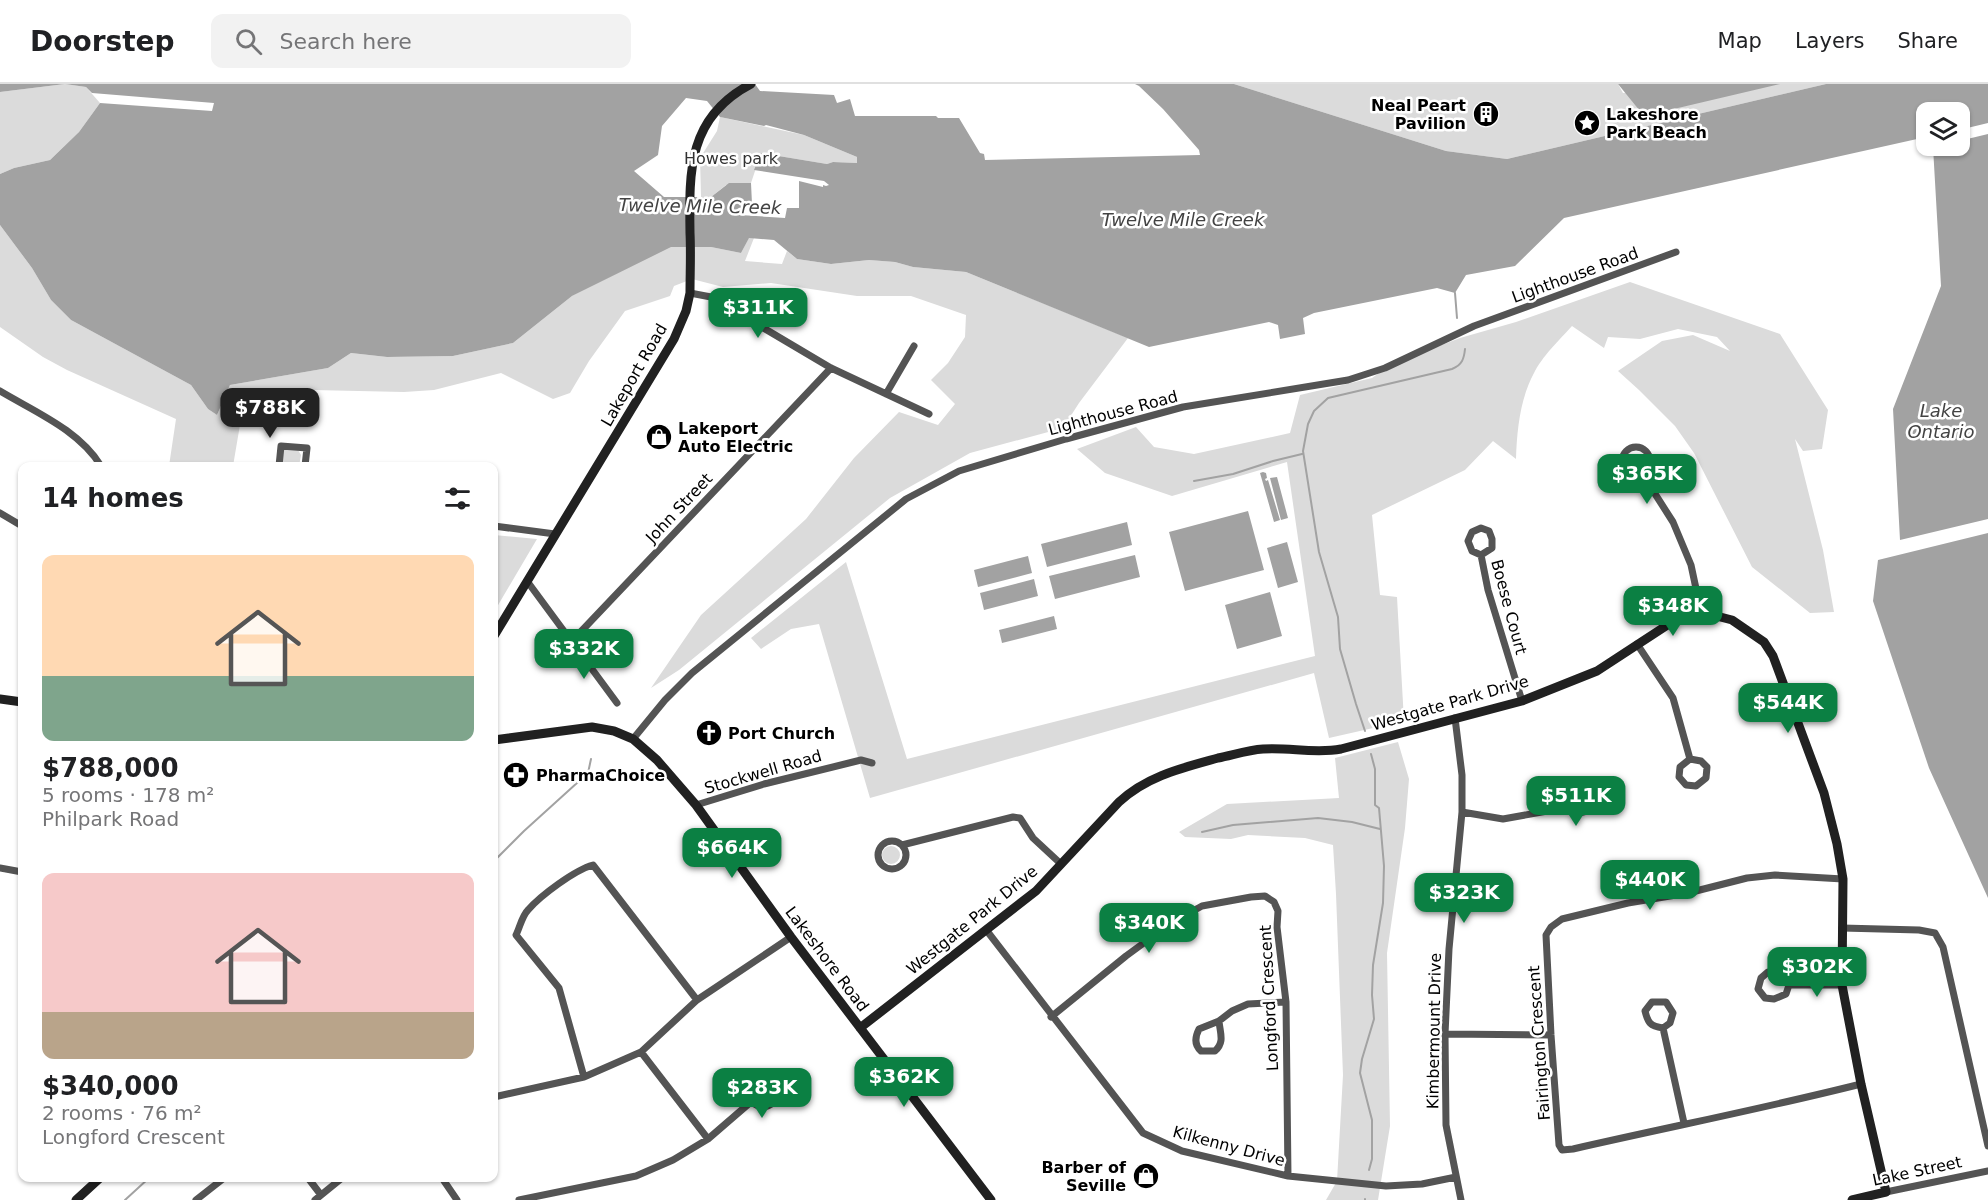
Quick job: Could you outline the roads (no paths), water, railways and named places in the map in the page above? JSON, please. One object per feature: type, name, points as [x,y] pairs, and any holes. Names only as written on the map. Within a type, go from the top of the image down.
[{"type":"street","name":"Lakeport Road","points":[[498,629],[675,339],[690,293],[689,189],[697,142],[711,117],[726,100],[751,84]]},
{"type":"street","name":"Lighthouse Road","points":[[633,739],[665,700],[700,666],[906,499],[959,471],[1183,407],[1367,375],[1474,326],[1676,252]]},
{"type":"street","points":[[690,293],[711,297],[831,368],[929,414]]},
{"type":"street","points":[[886,394],[914,346]]},
{"type":"street","name":"John Street","points":[[572,641],[831,368]]},
{"type":"street","points":[[0,391],[69,432],[98,462]]},
{"type":"street","points":[[279,462],[281,446],[308,448],[306,462]]},
{"type":"street","points":[[1637,446],[1648,454],[1649,468],[1643,475],[1630,475],[1624,470],[1622,461],[1624,452],[1630,447],[1637,446]]},
{"type":"street","points":[[1643,475],[1673,522],[1687,555],[1701,612],[1732,620],[1764,642],[1773,656],[1824,793],[1843,879],[1842,985],[1861,1084],[1886,1192]]},
{"type":"street","points":[[0,513],[18,524]]},
{"type":"street","points":[[498,527],[555,534]]},
{"type":"street","name":"Boese Court","points":[[1481,555],[1488,590],[1522,701]]},
{"type":"street","points":[[527,581],[617,703]]},
{"type":"street","name":"Westgate Park Drive","points":[[860,1028],[1036,891],[1128,794],[1158,776],[1247,751],[1341,749],[1522,701],[1597,671],[1672,622],[1701,612]]},
{"type":"street","points":[[1637,644],[1673,698],[1689,759]]},
{"type":"street","points":[[0,699],[18,701]]},
{"type":"street","name":"Kimbermount Drive","points":[[1455,718],[1462,775],[1462,812],[1449,949],[1445,1034],[1446,1125],[1461,1200]]},
{"type":"street","name":"Lakeshore Road","points":[[498,739],[592,727],[614,731],[633,739],[666,768],[696,805],[791,937],[992,1200]]},
{"type":"street","points":[[1689,759],[1701,761],[1707,767],[1706,778],[1696,786],[1686,785],[1679,777],[1680,766],[1689,759]]},
{"type":"street","name":"Stockwell Road","points":[[696,805],[764,784],[861,760],[872,763]]},
{"type":"street","points":[[1462,812],[1503,819],[1564,808],[1575,814],[1587,811],[1592,800],[1586,790],[1575,788],[1566,794],[1564,808]]},
{"type":"street","points":[[902,845],[906,854],[904,863],[897,869],[892,870],[880,863],[878,854],[885,843],[894,841],[902,845],[1013,817],[1020,818],[1033,838],[1061,864]]},
{"type":"street","points":[[584,1077],[559,988],[516,935],[526,911],[581,868],[593,865],[697,1000]]},
{"type":"street","points":[[0,868],[18,871]]},
{"type":"street","name":"Fairington Crescent","points":[[1843,879],[1775,875],[1747,879],[1562,919],[1551,927],[1546,935],[1559,1145],[1562,1150],[1573,1149],[1684,1123],[1804,1099],[1861,1084]]},
{"type":"street","name":"Longford Crescent","points":[[1051,1017],[1171,922],[1202,906],[1251,897],[1265,897],[1274,902],[1278,911],[1277,927],[1286,1002],[1288,1176]]},
{"type":"street","points":[[1842,927],[1919,930],[1935,933],[1943,947],[1988,1146]]},
{"type":"street","name":"Kilkenny Drive","points":[[987,931],[1051,1017],[1143,1133],[1182,1150],[1288,1176],[1386,1186],[1422,1184],[1456,1177]]},
{"type":"street","points":[[498,1096],[584,1077],[640,1052],[697,1000],[791,937]]},
{"type":"street","points":[[1768,972],[1779,972],[1789,985],[1786,994],[1774,999],[1765,998],[1758,988],[1761,978],[1768,972]]},
{"type":"street","points":[[1789,985],[1842,985]]},
{"type":"street","points":[[1219,1021],[1222,1042],[1220,1047],[1215,1051],[1201,1051],[1197,1048],[1195,1041],[1199,1029],[1219,1021],[1232,1011],[1248,1004],[1286,1002]]},
{"type":"street","points":[[1663,1028],[1684,1123]]},
{"type":"street","points":[[1445,1034],[1551,1035]]},
{"type":"street","points":[[640,1052],[708,1139]]},
{"type":"street","points":[[767,1079],[774,1085],[776,1098],[769,1105],[760,1106],[752,1101],[749,1093],[755,1081],[767,1079]]},
{"type":"street","points":[[519,1200],[636,1176],[673,1160],[708,1139],[752,1101]]},
{"type":"street","name":"Lake Street","points":[[1852,1200],[1988,1172]]},
{"type":"street","points":[[76,1200],[96,1182]]},
{"type":"street","points":[[196,1200],[219,1182]]},
{"type":"street","points":[[310,1182],[318,1198],[337,1182]]},
{"type":"street","points":[[445,1182],[457,1200]]},
{"type":"water","points":[[0,84],[65,84],[0,92]]},
{"type":"water","name":"Twelve Mile Creek","points":[[65,84],[755,84],[760,91],[834,95],[837,103],[850,99],[855,116],[959,118],[980,153],[984,154],[985,160],[1200,155],[1199,150],[1163,109],[1135,84],[1234,84],[1446,151],[1507,159],[1826,84],[1988,84],[1988,123],[1970,127],[1970,102],[1916,102],[1916,139],[1564,218],[1515,266],[1466,275],[1455,293],[1437,288],[1314,313],[1303,318],[1305,334],[1280,339],[1278,325],[1269,322],[1149,347],[966,272],[869,260],[831,264],[797,259],[774,240],[749,238],[741,253],[711,247],[671,247],[572,296],[513,343],[453,356],[387,357],[351,353],[328,368],[230,385],[217,415],[208,409],[191,385],[71,320],[51,300],[32,268],[0,225],[0,174],[14,168],[50,160],[79,132],[100,103],[212,111],[214,103],[92,93],[86,87]],"holes":[[[686,98],[707,101],[720,117],[766,125],[804,135],[857,157],[857,163],[827,164],[761,153],[754,170],[824,181],[829,185],[823,185],[823,187],[799,181],[799,208],[787,208],[785,218],[740,215],[744,205],[752,204],[751,183],[729,183],[711,197],[664,197],[634,171],[658,155],[662,126]]]},
{"type":"water","points":[[1618,84],[1780,84],[1644,116]]},
{"type":"water","name":"Lake Ontario","points":[[1988,134],[1988,519],[1900,540],[1893,409],[1941,286],[1934,156],[1970,156],[1970,138]]},
{"type":"water","points":[[1260,473],[1266,473],[1267,478],[1265,479],[1268,480],[1280,520],[1274,522]]},
{"type":"water","points":[[1277,477],[1288,518],[1281,520],[1270,478]]},
{"type":"water","points":[[1248,511],[1264,570],[1185,591],[1169,532]]},
{"type":"water","points":[[1127,522],[1132,545],[1047,567],[1041,544]]},
{"type":"water","points":[[1988,533],[1988,898],[1929,768],[1873,601],[1878,560]]},
{"type":"water","points":[[1287,542],[1298,582],[1278,588],[1267,548]]},
{"type":"water","points":[[1135,555],[1140,577],[1055,599],[1049,576]]},
{"type":"water","points":[[1028,556],[1032,573],[978,587],[974,570]]},
{"type":"water","points":[[1034,579],[1038,596],[984,610],[980,593]]},
{"type":"water","points":[[1270,592],[1282,636],[1237,649],[1225,605]]},
{"type":"water","points":[[1054,616],[1057,629],[1002,643],[999,630]]},
{"type":"waterway","points":[[1455,293],[1457,318]]},
{"type":"waterway","points":[[1365,731],[1340,649],[1338,617],[1319,552],[1303,451],[1308,424],[1314,411],[1328,398],[1452,369],[1462,361],[1465,349]]},
{"type":"waterway","points":[[1194,481],[1233,474],[1302,454]]},
{"type":"waterway","points":[[1369,1170],[1372,1159],[1372,1120],[1360,1073],[1374,1019],[1373,965],[1383,903],[1384,866],[1379,808],[1375,805],[1375,769],[1371,754]]},
{"type":"waterway","points":[[498,857],[588,773],[591,759]]},
{"type":"waterway","points":[[1202,832],[1233,825],[1318,818],[1352,822],[1380,829]]},
{"type":"waterway","points":[[125,1200],[145,1182]]},
{"type":"place","name":"Neal Peart Pavilion","points":[[1486,114]]},
{"type":"place","name":"Lakeshore Park Beach","points":[[1587,123]]},
{"type":"place","name":"Lakeport Auto Electric","points":[[659,437]]},
{"type":"place","name":"Port Church","points":[[709,733]]},
{"type":"place","name":"PharmaChoice","points":[[516,775]]},
{"type":"place","name":"Barber of Seville","points":[[1146,1176]]},
{"type":"park label","name":"Howes park","points":[[731,158]]}]
